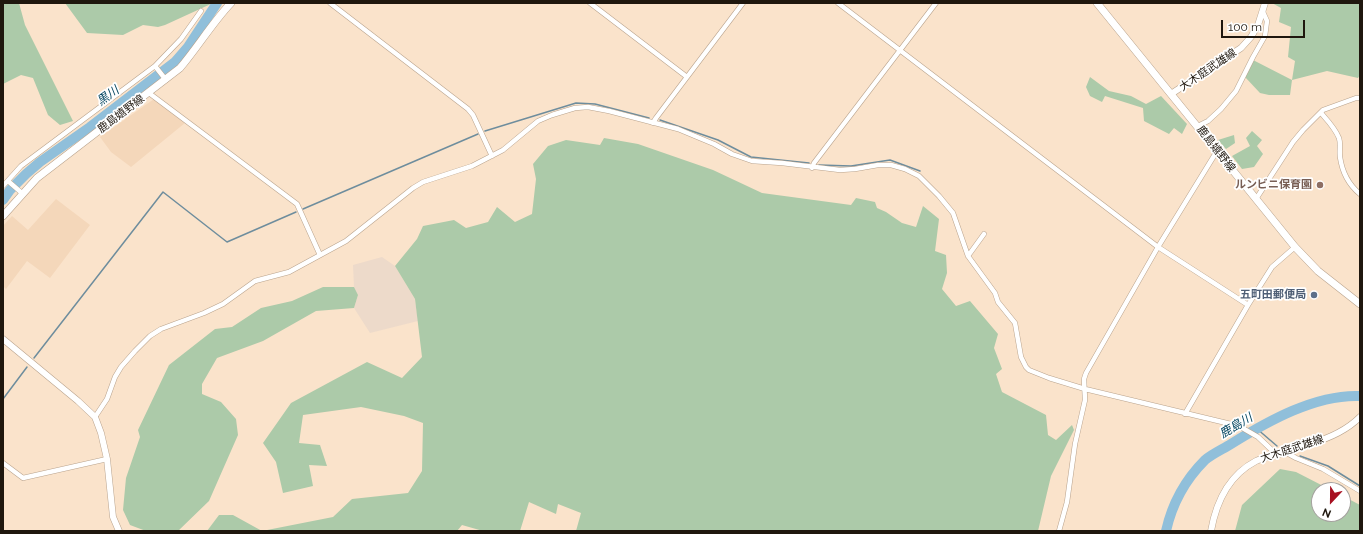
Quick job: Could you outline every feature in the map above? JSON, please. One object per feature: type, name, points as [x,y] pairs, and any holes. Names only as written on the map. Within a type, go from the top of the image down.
[{"type":"main road","name":"鹿島嬉野線","points":[[3,216],[21,192],[37,178],[149,93],[164,78],[180,68],[196,50],[221,14],[231,3]]},
{"type":"main road","name":"鹿島嬉野線","points":[[1097,3],[1295,247],[1318,271],[1360,304]]},
{"type":"main road","name":"大木庭武雄線","points":[[1171,94],[1241,48],[1251,37],[1258,25],[1265,3]]},
{"type":"main road","points":[[3,339],[78,401],[95,417],[101,433],[106,459],[113,517],[118,530]]},
{"type":"main road","name":"大木庭武雄線","points":[[1211,531],[1214,517],[1222,496],[1231,482],[1243,470],[1257,461],[1338,433],[1354,423],[1360,417]]},
{"type":"street","points":[[330,3],[468,109],[473,115],[492,156]]},
{"type":"street","points":[[590,3],[687,77]]},
{"type":"street","points":[[653,123],[743,3]]},
{"type":"street","points":[[838,3],[1158,247],[1248,305]]},
{"type":"street","points":[[812,168],[814,163],[936,3]]},
{"type":"street","points":[[3,186],[9,182],[21,166],[156,68],[181,39],[202,11]]},
{"type":"street","points":[[1198,126],[1208,121],[1236,92],[1265,36],[1267,21],[1263,12]]},
{"type":"street","points":[[156,68],[164,78]]},
{"type":"street","points":[[149,93],[297,204],[320,256]]},
{"type":"street","points":[[1256,199],[1293,142],[1323,110],[1356,98],[1360,98]]},
{"type":"street","points":[[95,417],[107,399],[121,367],[135,350],[150,336],[161,329],[204,313],[223,304],[255,281],[289,272],[320,256],[353,236],[413,188],[423,182],[472,166],[492,156],[503,150],[538,121],[575,108],[588,107],[609,110],[678,129],[714,144],[732,154],[752,161],[840,170],[878,165],[891,165],[906,169],[919,176],[940,196],[952,213],[968,256],[995,293],[998,302],[1015,323],[1020,357],[1026,367],[1049,378],[1085,389],[1239,426],[1258,437],[1277,455]]},
{"type":"street","points":[[1321,113],[1334,129],[1339,139],[1340,156],[1344,173],[1355,190],[1360,194]]},
{"type":"street","points":[[1059,531],[1067,502],[1075,444],[1085,400],[1084,379],[1091,362],[1158,247],[1217,151]]},
{"type":"street","points":[[9,182],[21,192]]},
{"type":"street","points":[[968,256],[984,234]]},
{"type":"street","points":[[1185,414],[1248,305],[1272,267],[1295,247]]},
{"type":"street","points":[[1285,452],[1323,469],[1360,491]]},
{"type":"street","points":[[3,463],[22,478],[106,459]]},
{"type":"shaded area","points":[[154,99],[185,123],[131,167],[111,152],[100,137]]},
{"type":"shaded area","points":[[56,199],[90,225],[50,278],[27,261],[6,289],[3,286],[3,226],[12,216],[28,230]]},
{"type":"shaded area","points":[[382,257],[395,266],[415,299],[418,321],[370,333],[354,308],[358,295],[354,287],[353,265]]},
{"type":"green space","points":[[3,3],[19,3],[25,25],[73,121],[60,125],[48,115],[33,78],[21,75],[3,84]]},
{"type":"green space","points":[[65,3],[213,3],[165,25],[158,27],[143,25],[123,35],[87,33]]},
{"type":"green space","points":[[1272,3],[1360,3],[1360,75],[1358,78],[1327,71],[1292,80],[1295,61],[1288,57],[1291,27],[1279,22],[1281,8]]},
{"type":"green space","points":[[1253,60],[1292,80],[1290,95],[1269,95],[1260,93],[1245,77]]},
{"type":"green space","points":[[1090,77],[1109,91],[1131,96],[1146,104],[1161,96],[1187,124],[1182,134],[1174,128],[1169,134],[1144,121],[1143,108],[1105,96],[1102,102],[1090,96],[1086,87]]},
{"type":"green space","points":[[1252,131],[1262,140],[1257,146],[1263,154],[1254,167],[1242,169],[1232,156],[1250,146],[1246,138]]},
{"type":"green space","points":[[1234,135],[1235,143],[1226,149],[1218,140]]},
{"type":"green space","points":[[604,138],[638,144],[713,170],[762,193],[851,205],[856,198],[875,202],[877,208],[886,212],[902,223],[916,227],[923,206],[939,219],[935,251],[946,255],[947,273],[942,289],[956,306],[970,301],[998,334],[994,348],[1002,369],[996,374],[1002,392],[1046,415],[1048,435],[1056,440],[1072,425],[1074,430],[1051,476],[1038,531],[576,531],[581,513],[558,504],[556,514],[529,502],[520,531],[483,531],[462,525],[457,531],[262,531],[333,517],[352,499],[408,493],[422,471],[423,423],[404,416],[361,407],[303,415],[299,443],[320,445],[327,466],[309,465],[313,486],[283,493],[276,462],[263,443],[291,403],[367,362],[402,378],[422,357],[415,299],[395,266],[417,239],[423,226],[454,220],[466,228],[488,222],[497,207],[515,222],[532,214],[536,179],[533,164],[548,146],[566,140],[600,145]]},
{"type":"green space","points":[[323,287],[354,287],[358,295],[354,308],[316,311],[263,341],[217,358],[202,384],[202,394],[221,402],[236,419],[238,435],[209,501],[178,531],[146,531],[130,525],[123,510],[126,478],[140,437],[138,430],[169,365],[215,329],[232,327],[261,308],[292,301]]},
{"type":"green space","points":[[1280,469],[1296,472],[1315,482],[1311,482],[1311,522],[1351,522],[1351,500],[1360,505],[1360,531],[1235,531],[1242,505]]},
{"type":"green space","points":[[219,515],[233,515],[262,531],[207,531]]},
{"type":"waterway","name":"黒川","points":[[3,200],[10,190],[40,162],[90,127],[175,62],[188,47],[217,3]]},
{"type":"waterway","points":[[485,131],[576,103],[595,104],[649,118]]},
{"type":"waterway","points":[[660,120],[718,140],[751,157],[809,163]]},
{"type":"waterway","points":[[303,209],[478,134]]},
{"type":"waterway","points":[[819,165],[851,166],[890,160],[920,171]]},
{"type":"waterway","points":[[34,358],[163,192],[227,242],[296,212]]},
{"type":"waterway","points":[[3,399],[27,367]]},
{"type":"waterway","name":"鹿島川","points":[[1166,531],[1172,511],[1181,492],[1192,475],[1205,460],[1276,418],[1326,399],[1360,396]]},
{"type":"waterway","points":[[1256,428],[1277,446]]},
{"type":"waterway","points":[[1300,456],[1328,466],[1360,486]]},
{"type":"place","name":"ルンビニ保育園","points":[[1320,185]]},
{"type":"place","name":"五町田郵便局","points":[[1314,295]]}]
